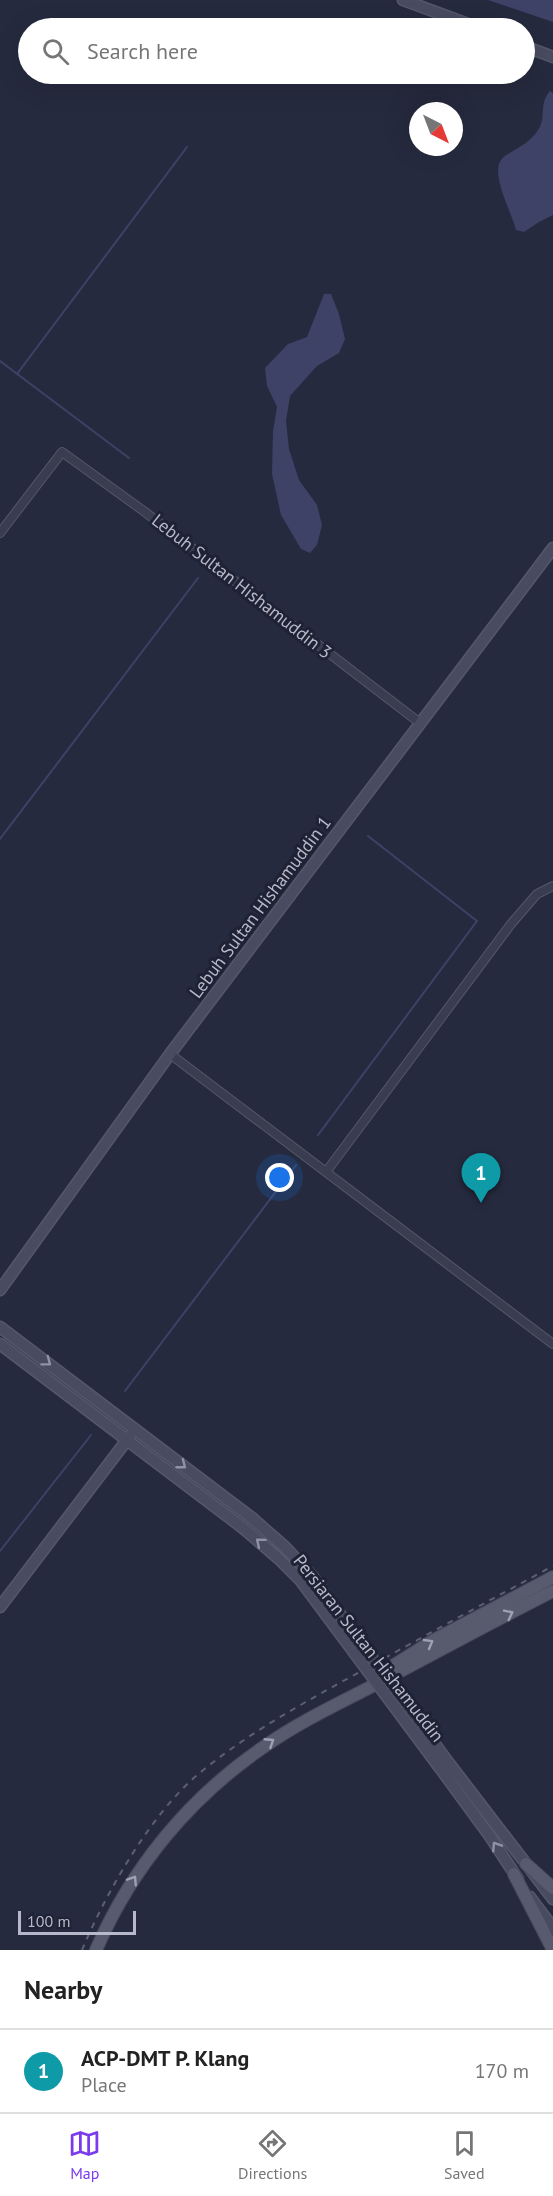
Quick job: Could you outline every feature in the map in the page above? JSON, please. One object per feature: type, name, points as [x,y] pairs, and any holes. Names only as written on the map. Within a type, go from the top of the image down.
[{"type":"main road","points":[[96,1950],[110,1919],[151,1854],[217,1782],[244,1760],[426,1645],[553,1577]]},
{"type":"main road","points":[[309,1719],[553,1591]]},
{"type":"main road","points":[[526,1864],[553,1888]]},
{"type":"main road","points":[[514,1874],[553,1950]]},
{"type":"street","points":[[404,0],[452,18]]},
{"type":"street","points":[[535,50],[553,57]]},
{"type":"street","name":"Lebuh Sultan Hishamuddin 3","points":[[0,533],[62,452],[145,512],[420,723]]},
{"type":"street","name":"Lebuh Sultan Hishamuddin 1","points":[[0,1290],[170,1054],[553,548]]},
{"type":"street","points":[[326,1172],[511,924],[537,894],[553,886]]},
{"type":"street","points":[[170,1054],[553,1344]]},
{"type":"street","name":"Persiaran Sultan Hishamuddin","points":[[0,1327],[252,1518],[313,1577],[444,1765],[514,1874],[553,1928]]},
{"type":"street","name":"Persiaran Sultan Hishamuddin","points":[[0,1344],[243,1528],[301,1581],[444,1765],[553,1899]]},
{"type":"street","points":[[0,1607],[135,1429]]},
{"type":"water","points":[[488,0],[553,0],[553,22]]},
{"type":"water","points":[[550,91],[553,93],[553,215],[524,232],[516,230],[502,191],[498,170],[505,156],[535,135],[541,125],[544,101]]},
{"type":"water","points":[[324,294],[331,294],[345,339],[339,353],[317,366],[290,396],[286,421],[289,449],[299,480],[317,505],[322,525],[317,545],[310,553],[301,549],[281,515],[272,474],[273,431],[277,407],[267,386],[265,368],[288,344],[307,337]]},
{"type":"waterway","points":[[17,374],[187,147]]},
{"type":"waterway","points":[[0,361],[129,458]]},
{"type":"waterway","points":[[0,839],[198,578]]},
{"type":"waterway","points":[[318,1135],[477,921],[368,836]]},
{"type":"waterway","points":[[125,1391],[296,1165]]},
{"type":"waterway","points":[[0,1551],[91,1435]]},
{"type":"railway","points":[[82,1950],[103,1905],[130,1857],[162,1812],[196,1776],[236,1746],[299,1706],[553,1566]]},
{"type":"place","name":"ACP-DMT P. Klang","points":[[481,1203]]}]
